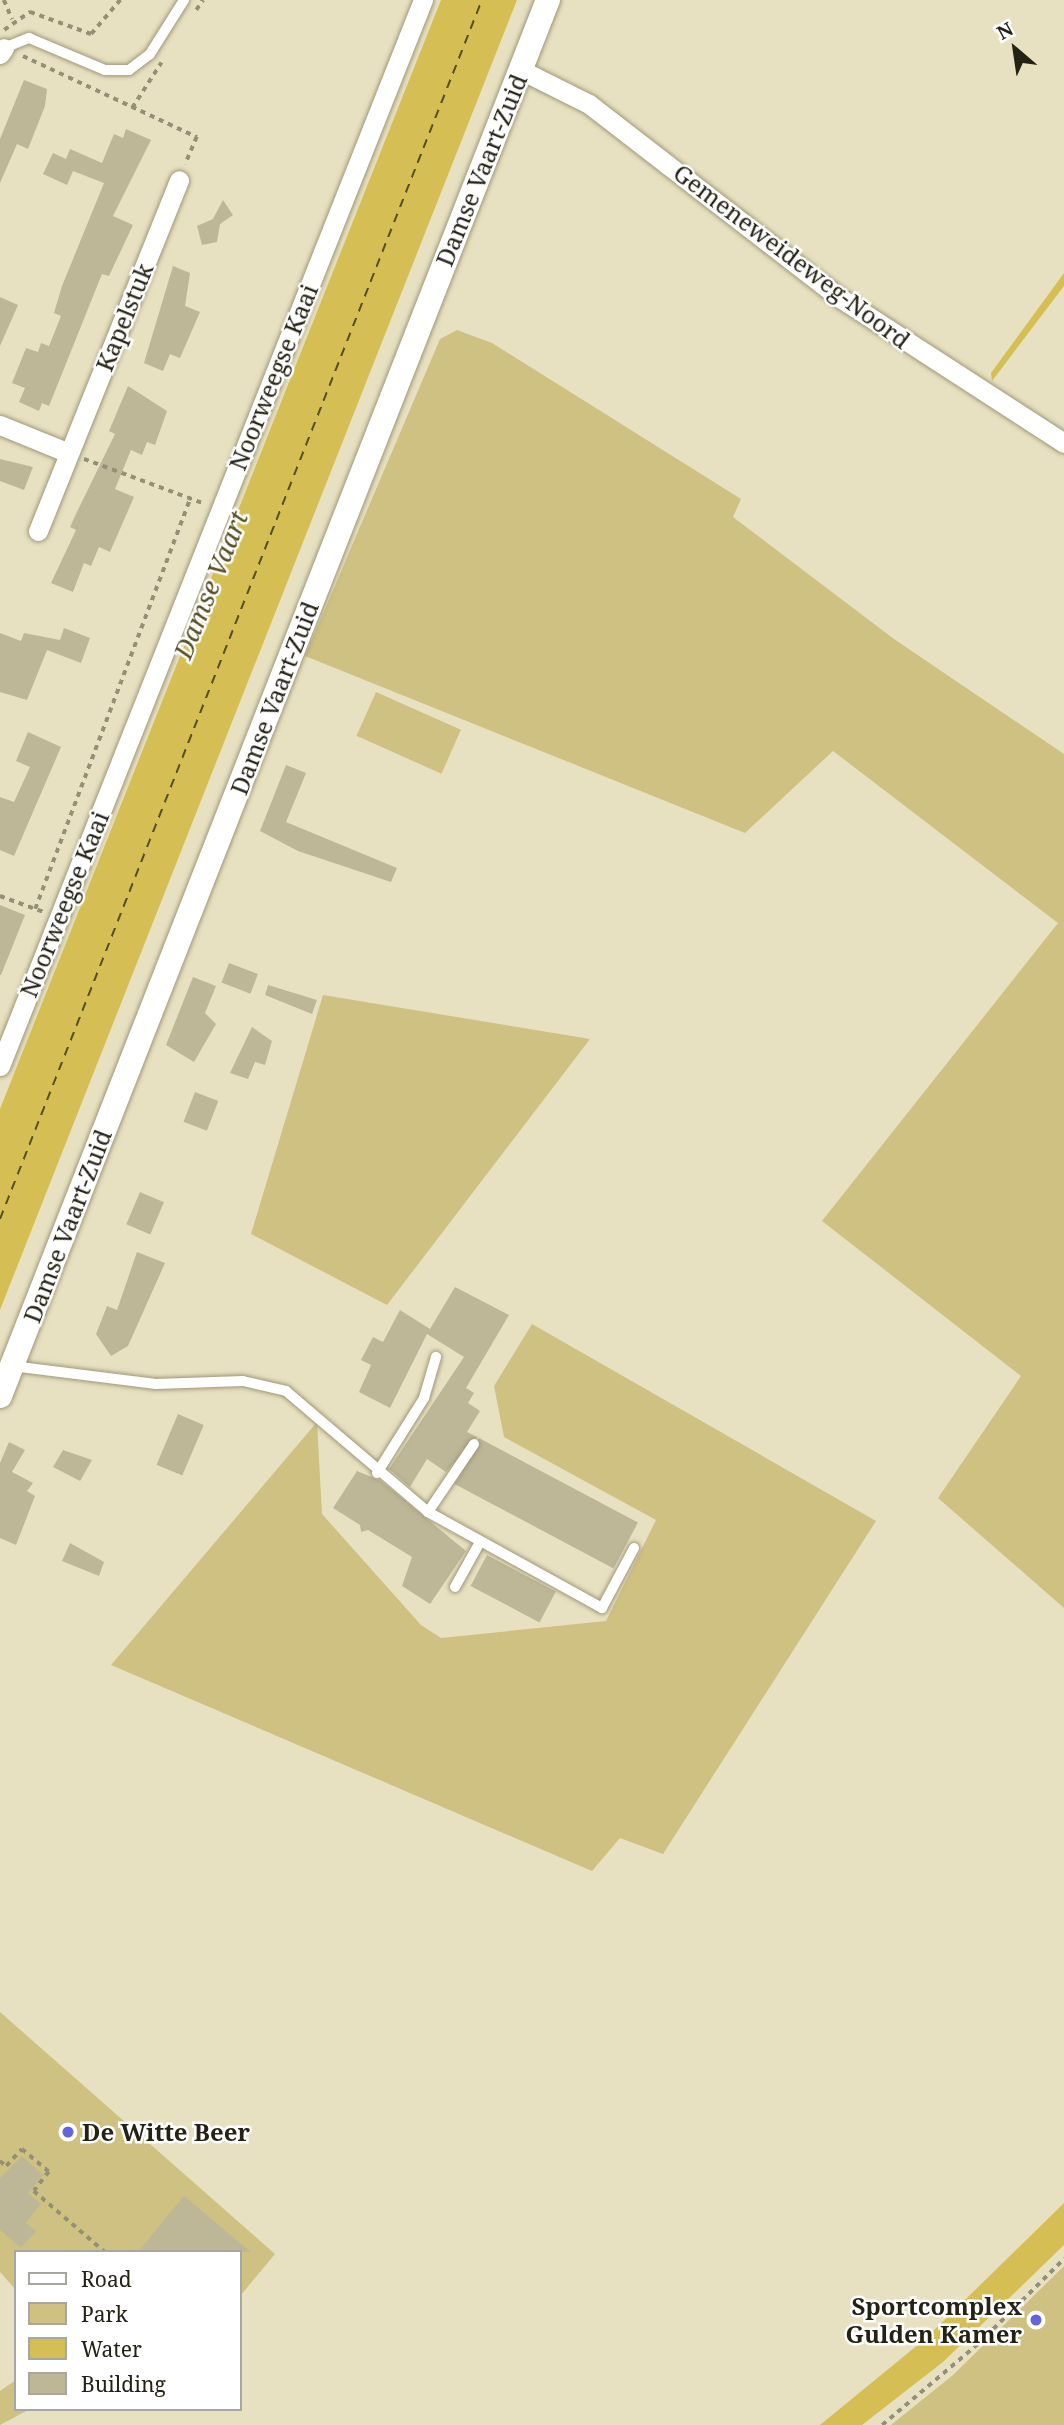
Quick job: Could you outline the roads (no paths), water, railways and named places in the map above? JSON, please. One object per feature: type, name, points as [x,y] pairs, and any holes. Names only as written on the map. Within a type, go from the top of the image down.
[{"type":"street","name":"Noorweegse Kaai","points":[[0,1066],[423,0]]},
{"type":"street","name":"Damse Vaart-Zuid","points":[[0,1396],[548,0]]},
{"type":"street","name":"Gemeneweideweg-Noord","points":[[521,70],[589,104],[840,298],[1064,443]]},
{"type":"street","name":"Kapelstuk","points":[[38,531],[179,180]]},
{"type":"street","points":[[0,425],[69,453]]},
{"type":"lane","points":[[1,46],[29,38],[105,70],[129,69],[150,54],[184,0]]},
{"type":"lane","points":[[377,1473],[424,1398],[436,1357]]},
{"type":"lane","points":[[12,1366],[156,1384],[265,1384],[306,1405],[377,1473],[428,1512],[602,1608],[634,1548]]},
{"type":"lane","points":[[428,1512],[474,1444]]},
{"type":"lane","points":[[455,1587],[480,1542]]},
{"type":"water","name":"Damse Vaart","points":[[441,0],[517,0],[0,1310],[0,1109]]},
{"type":"water","points":[[1064,273],[1064,286],[992,381],[991,373]]},
{"type":"water","points":[[1064,2203],[1064,2245],[943,2362],[862,2425],[820,2425],[925,2339]]},
{"type":"place","name":"De Witte Beer","points":[[68,2132]]},
{"type":"place","name":"Sportcomplex Gulden Kamer","points":[[1036,2320]]}]
